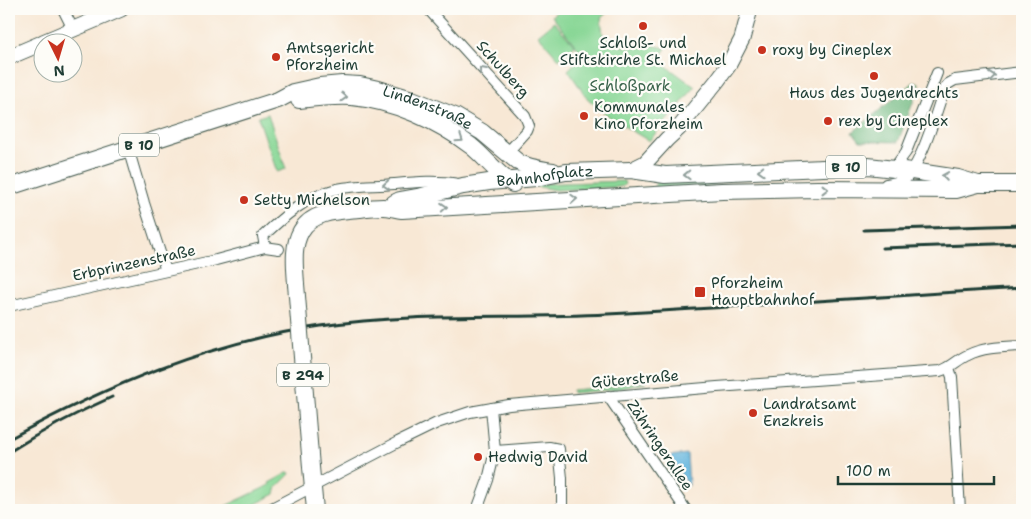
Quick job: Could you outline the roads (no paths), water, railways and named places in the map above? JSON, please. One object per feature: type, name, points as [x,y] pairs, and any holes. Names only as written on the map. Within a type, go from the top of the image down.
[{"type":"main road","points":[[67,32],[121,9]]},
{"type":"main road","points":[[631,170],[644,163],[679,128],[717,81],[728,66],[742,39],[750,9]]},
{"type":"main road","points":[[9,57],[32,48]]},
{"type":"main road","name":"Lindenstraße","points":[[9,188],[278,100],[293,92],[332,84],[378,89],[412,99],[446,112],[482,132],[518,162],[528,167],[566,172]]},
{"type":"main road","name":"Lindenstraße","points":[[278,100],[294,101],[322,97],[351,97],[379,102],[405,111],[442,128],[464,142],[481,155],[507,180]]},
{"type":"main road","points":[[631,195],[652,173],[679,128]]},
{"type":"main road","points":[[470,205],[466,201],[466,196],[472,189],[473,184],[484,177],[486,172],[481,155]]},
{"type":"main road","name":"Bahnhofplatz","points":[[507,180],[536,178],[566,172],[631,170],[665,175],[868,166],[912,171]]},
{"type":"main road","name":"B 10","points":[[912,171],[958,178],[978,184]]},
{"type":"main road","name":"Bahnhofplatz","points":[[507,180],[538,201],[755,190],[858,190]]},
{"type":"main road","name":"B 294","points":[[383,207],[400,200],[473,184],[507,180]]},
{"type":"main road","name":"B 10","points":[[858,190],[956,190],[978,184],[1022,184]]},
{"type":"main road","name":"B 294","points":[[315,510],[294,258],[301,230],[318,216],[333,211],[383,207],[402,210],[538,201]]},
{"type":"street","points":[[63,9],[73,29]]},
{"type":"street","name":"Schulberg","points":[[428,9],[525,116],[528,126],[526,131],[508,153]]},
{"type":"street","points":[[858,190],[899,181],[912,171],[920,155],[944,89],[950,82],[1022,72]]},
{"type":"street","points":[[891,169],[906,152],[937,73]]},
{"type":"street","points":[[128,148],[166,271]]},
{"type":"street","points":[[906,152],[907,164],[912,171]]},
{"type":"street","points":[[265,247],[263,236],[278,221],[301,205],[326,192],[342,188],[434,181],[473,184]]},
{"type":"street","name":"Erbprinzenstraße","points":[[9,306],[265,247],[279,249]]},
{"type":"street","name":"Güterstraße","points":[[268,510],[398,442],[437,423],[462,414],[514,404],[940,371],[949,368],[974,352],[1022,346]]},
{"type":"street","points":[[949,368],[952,377],[960,510]]},
{"type":"street","name":"Zähringerallee","points":[[608,396],[686,510]]},
{"type":"street","points":[[477,510],[488,480],[495,451],[491,408]]},
{"type":"street","points":[[495,451],[549,447],[558,449],[562,478],[562,510]]},
{"type":"water","points":[[687,454],[689,486],[668,456]]},
{"type":"railway","points":[[864,230],[1022,225]]},
{"type":"railway","points":[[882,248],[1022,243]]},
{"type":"railway","points":[[9,439],[83,401],[160,369],[239,343],[321,326],[427,317],[571,315],[659,311],[1022,288]]},
{"type":"railway","points":[[9,452],[85,409],[112,397]]},
{"type":"place","name":"Schloß- und Stiftskirche St. Michael","points":[[643,26]]},
{"type":"place","name":"roxy by Cineplex","points":[[762,50]]},
{"type":"place","name":"Amtsgericht Pforzheim","points":[[276,57]]},
{"type":"place","name":"Haus des Jugendrechts","points":[[874,76]]},
{"type":"place","name":"Kommunales Kino Pforzheim","points":[[584,116]]},
{"type":"place","name":"rex by Cineplex","points":[[828,121]]},
{"type":"place","name":"Setty Michelson","points":[[244,200]]},
{"type":"place","name":"Pforzheim Hauptbahnhof","points":[[700,292]]},
{"type":"place","name":"Landratsamt Enzkreis","points":[[753,413]]},
{"type":"place","name":"Hedwig David","points":[[478,457]]},
{"type":"park label","name":"Schloßpark","points":[[630,86]]}]
